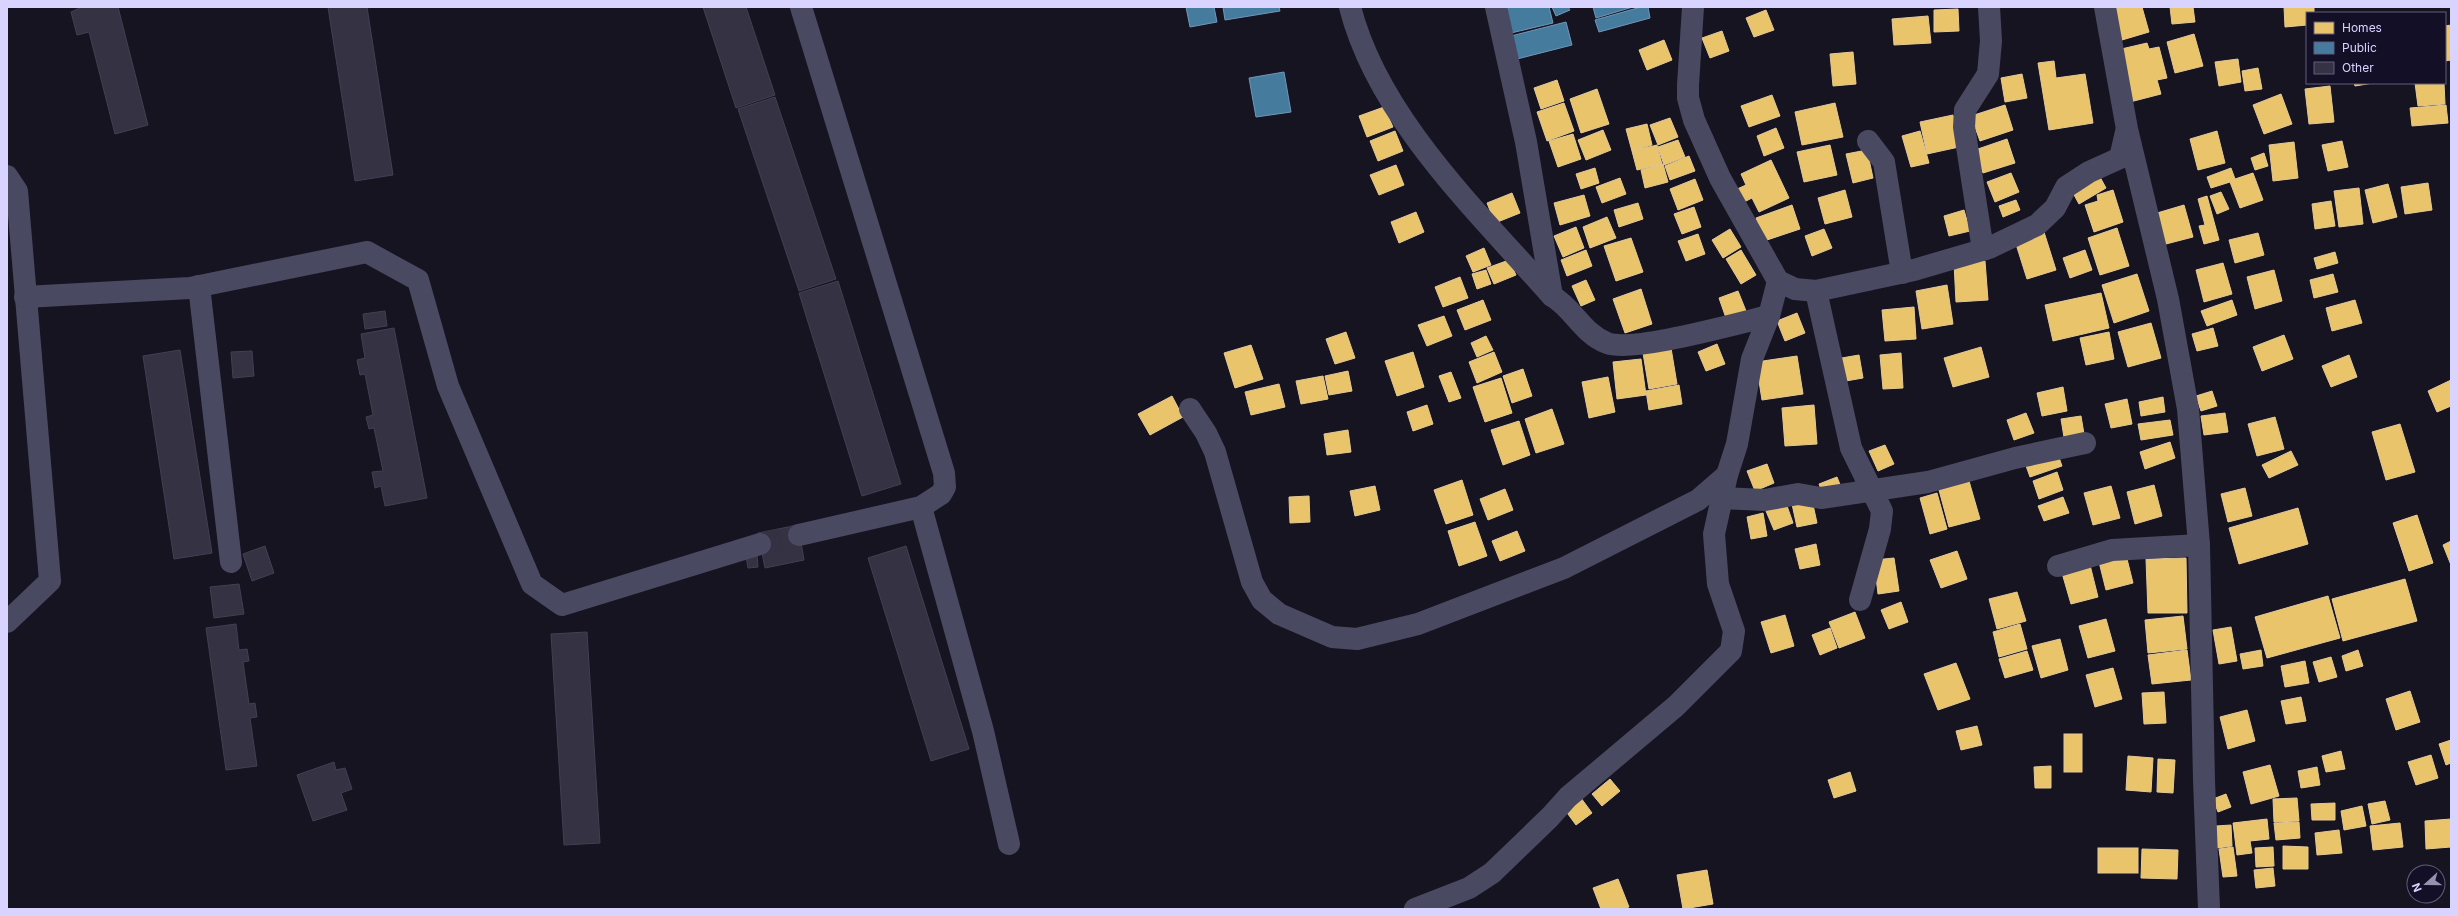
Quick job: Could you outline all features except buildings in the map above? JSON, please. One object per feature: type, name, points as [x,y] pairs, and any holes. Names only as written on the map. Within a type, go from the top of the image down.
[{"type":"street","points":[[799,535],[921,507],[941,494],[945,486],[944,473],[801,7]]},
{"type":"street","points":[[1350,7],[1363,46],[1397,108],[1462,198],[1552,296],[1564,303],[1585,328],[1608,344],[1664,340],[1769,316]]},
{"type":"street","points":[[1496,7],[1526,142],[1552,296]]},
{"type":"street","points":[[1694,7],[1688,85],[1688,98],[1694,120],[1720,178],[1778,281],[1794,289],[1816,291],[1902,273],[1983,250],[2037,225],[2055,208],[2066,187],[2089,172],[2120,158],[2127,129]]},
{"type":"street","points":[[1983,250],[1964,127],[1965,110],[1988,74],[1991,41],[1989,7]]},
{"type":"street","points":[[2105,7],[2127,129],[2168,299],[2188,409],[2199,545],[2204,780],[2209,906]]},
{"type":"street","points":[[1868,140],[1884,162],[1902,273]]},
{"type":"street","points":[[7,176],[17,191],[50,581],[7,622]]},
{"type":"street","points":[[25,297],[199,286],[367,252],[418,280],[448,386],[532,584],[562,605],[760,544]]},
{"type":"street","points":[[1415,909],[1469,888],[1492,872],[1550,817],[1568,797],[1676,706],[1728,656],[1733,645],[1734,631],[1718,584],[1714,534],[1721,498],[1737,444],[1752,359],[1769,316],[1778,281]]},
{"type":"street","points":[[199,286],[231,562]]},
{"type":"street","points":[[1816,291],[1851,448],[1882,511],[1880,529],[1860,600]]},
{"type":"street","points":[[1190,409],[1206,433],[1214,452],[1252,582],[1262,600],[1279,614],[1332,637],[1357,639],[1418,624],[1564,568],[1698,500],[1727,475]]},
{"type":"street","points":[[1721,498],[1764,500],[1798,494],[1821,498],[1871,489],[1928,482],[2015,458],[2085,443]]},
{"type":"street","points":[[921,507],[983,730],[1009,844]]},
{"type":"street","points":[[2058,566],[2112,550],[2199,545]]},
{"type":"tunnel","points":[[760,544],[799,535]]}]
